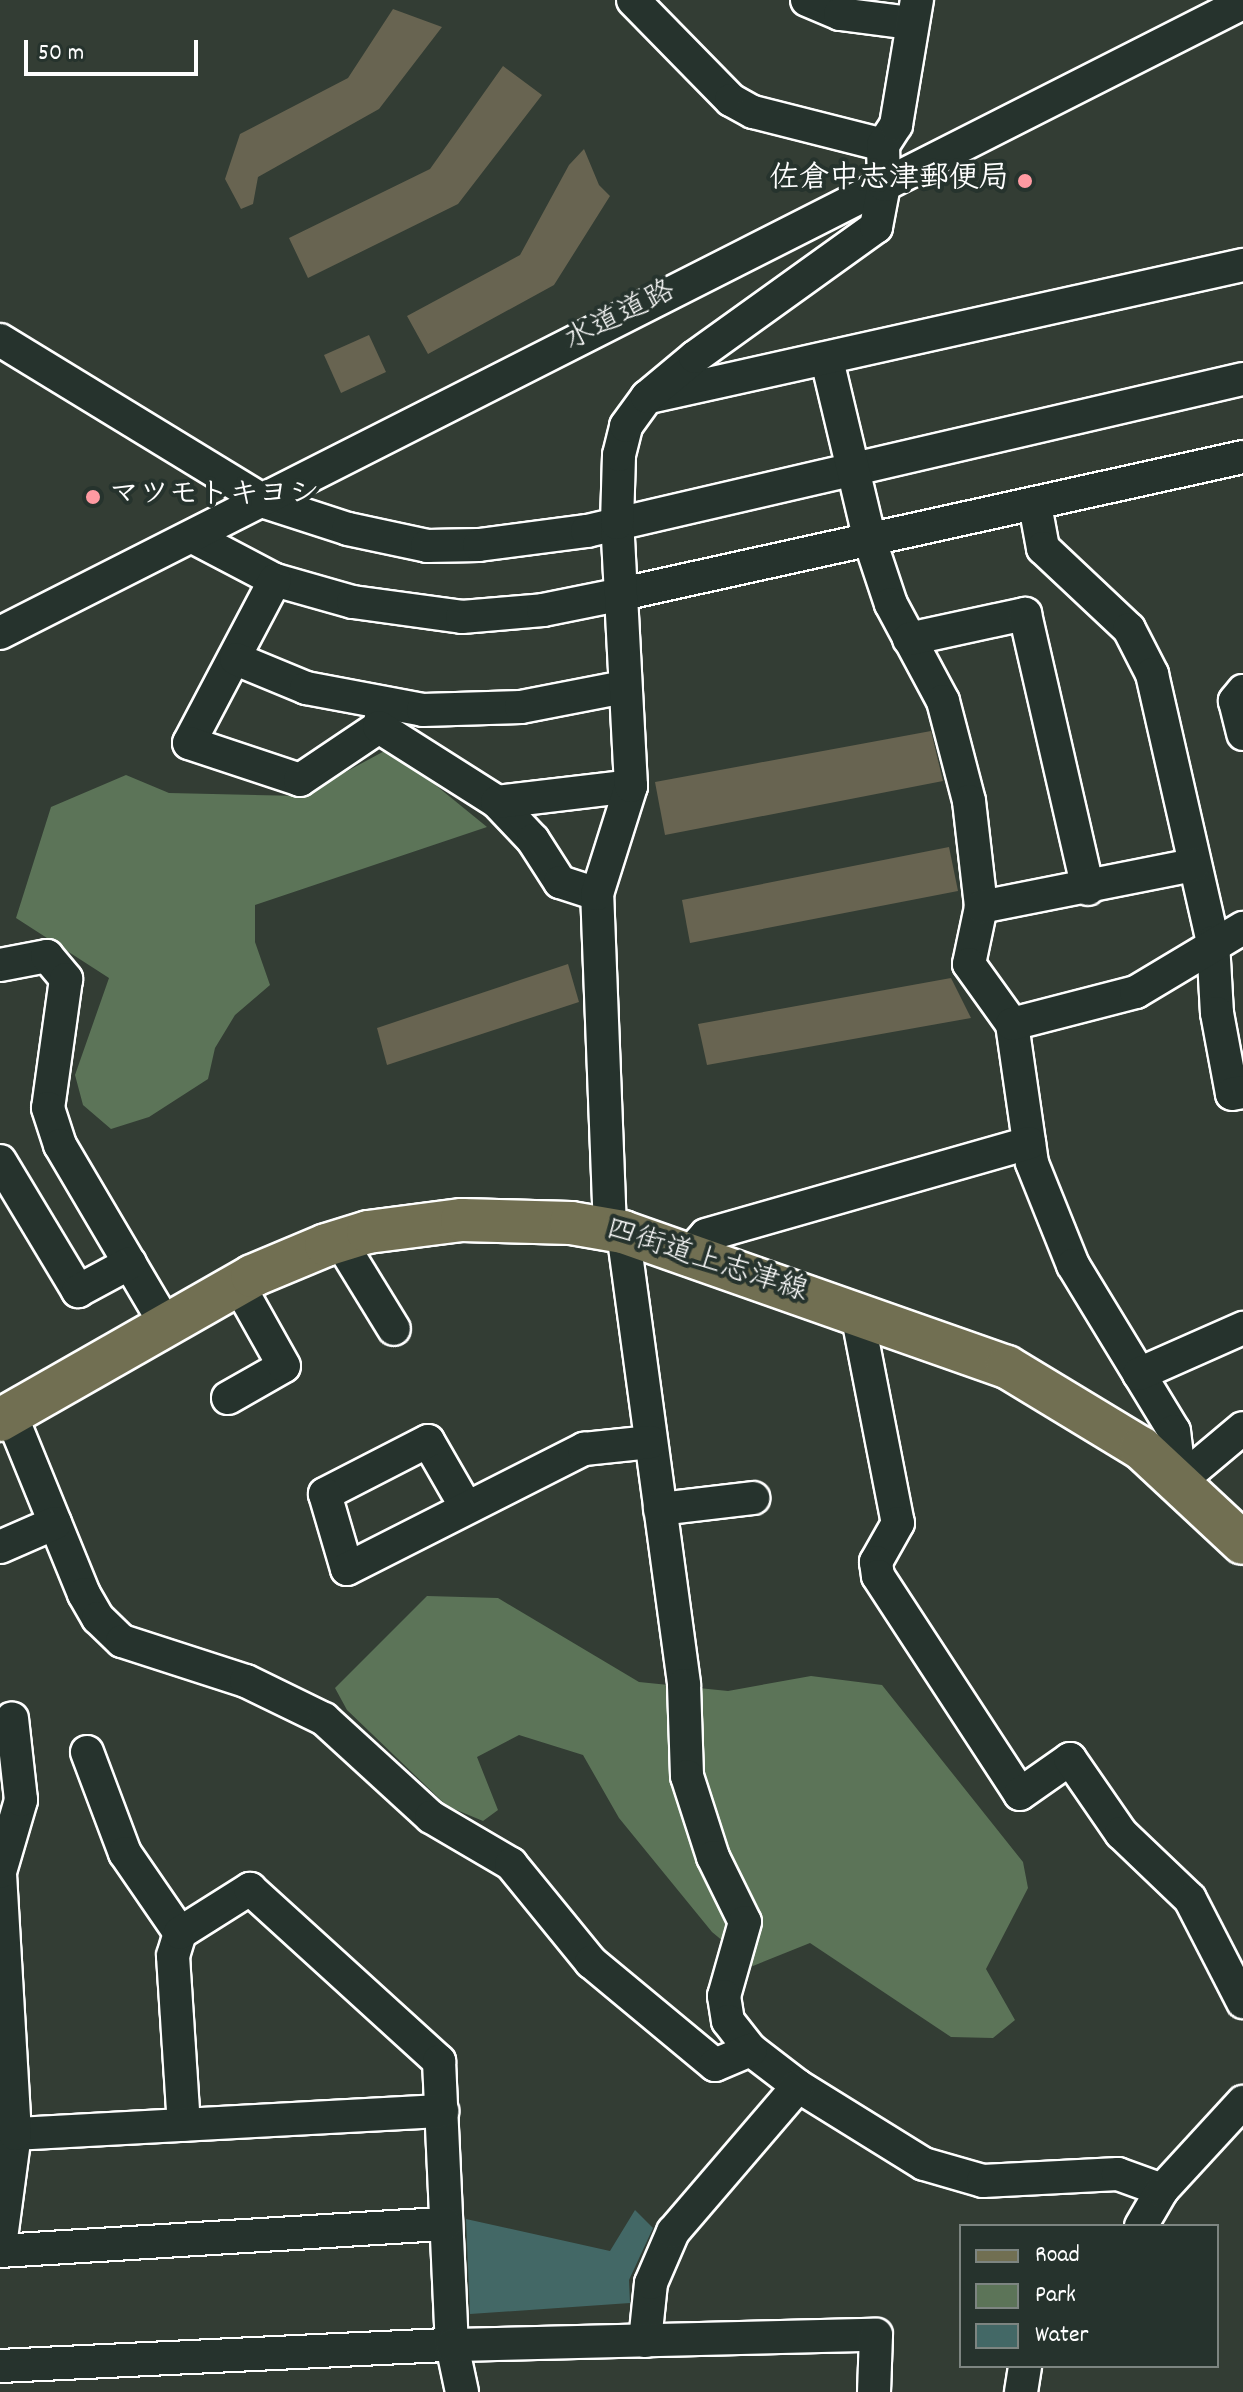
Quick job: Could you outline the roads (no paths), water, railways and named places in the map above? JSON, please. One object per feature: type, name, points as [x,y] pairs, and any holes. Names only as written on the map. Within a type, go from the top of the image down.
[{"type":"main road","name":"四街道上志津線","points":[[6,1417],[238,1284],[340,1241],[462,1220],[617,1231],[1007,1367],[1090,1414],[1180,1481],[1243,1543]]},
{"type":"street","points":[[633,0],[731,100],[753,112],[883,145]]},
{"type":"street","points":[[807,0],[840,14],[914,12],[896,125],[883,145],[884,185],[876,227],[647,397],[626,426],[619,455],[617,523],[631,786],[597,894],[617,1231],[651,1442],[684,1685],[687,1776],[713,1857],[745,1922],[723,2009],[751,2050],[798,2086],[924,2164],[983,2181],[1118,2174],[1162,2190]]},
{"type":"street","name":"水道道路","points":[[0,633],[195,538],[1243,3]]},
{"type":"street","points":[[647,397],[827,360],[1243,265]]},
{"type":"street","points":[[0,340],[265,502],[348,529],[427,546],[530,540],[617,523],[1243,379]]},
{"type":"street","points":[[827,360],[870,541],[909,639],[943,701],[969,801],[981,907],[969,964],[1012,1024],[1029,1143],[1049,1216],[1073,1265],[1174,1431],[1180,1481]]},
{"type":"street","points":[[195,538],[275,580],[353,602],[462,617],[543,610],[622,594],[1243,457]]},
{"type":"street","points":[[1035,505],[1043,548],[1113,611],[1148,663],[1213,942],[1217,1013],[1232,1094],[1243,1092]]},
{"type":"street","points":[[275,580],[189,743],[300,780],[382,715],[423,710],[521,707],[624,687]]},
{"type":"street","points":[[909,639],[1025,614],[1088,889]]},
{"type":"street","points":[[236,659],[382,715],[497,802],[533,840],[560,882],[597,894]]},
{"type":"street","points":[[1243,691],[1235,701],[1243,734]]},
{"type":"street","points":[[497,802],[631,786]]},
{"type":"street","points":[[981,907],[1088,889],[1194,865]]},
{"type":"street","points":[[1012,1024],[1136,992],[1213,942],[1243,928]]},
{"type":"street","points":[[0,965],[47,956],[66,979],[48,1108],[60,1145],[166,1325]]},
{"type":"street","points":[[689,1254],[706,1235],[1029,1143]]},
{"type":"street","points":[[0,1161],[78,1291],[130,1263]]},
{"type":"street","points":[[340,1241],[394,1329]]},
{"type":"street","points":[[228,1398],[284,1366],[238,1284]]},
{"type":"street","points":[[857,1313],[898,1523],[876,1562],[878,1576],[1020,1794],[1070,1759],[1121,1833],[1190,1899],[1243,2002]]},
{"type":"street","points":[[1139,1374],[1243,1328]]},
{"type":"street","points":[[6,1417],[84,1594],[98,1618],[122,1641],[246,1681],[324,1719],[431,1817],[511,1864],[591,1962],[715,2065],[751,2050]]},
{"type":"street","points":[[1180,1481],[1243,1428]]},
{"type":"street","points":[[466,1507],[428,1441],[325,1494],[347,1569],[584,1449],[651,1442]]},
{"type":"street","points":[[660,1509],[753,1498]]},
{"type":"street","points":[[0,1547],[55,1523]]},
{"type":"street","points":[[12,1718],[21,1800],[0,1872],[15,2134],[0,2249],[445,2224]]},
{"type":"street","points":[[87,1752],[125,1853],[180,1933]]},
{"type":"street","points":[[184,2125],[173,1956],[180,1933],[250,1889],[439,2061],[452,2345],[462,2392]]},
{"type":"street","points":[[645,2341],[651,2283],[673,2232],[798,2086]]},
{"type":"street","points":[[1142,2224],[1162,2190],[1243,2102]]},
{"type":"street","points":[[15,2134],[442,2111]]},
{"type":"street","points":[[0,2366],[452,2345],[876,2335],[874,2392]]},
{"type":"street","points":[[1021,2392],[1025,2368]]},
{"type":"water","points":[[635,2210],[653,2228],[629,2280],[630,2303],[470,2314],[466,2219],[610,2251]]},
{"type":"place","name":"佐倉中志津郵便局","points":[[1025,181]]},
{"type":"place","name":"マツモトキヨシ","points":[[93,497]]}]
